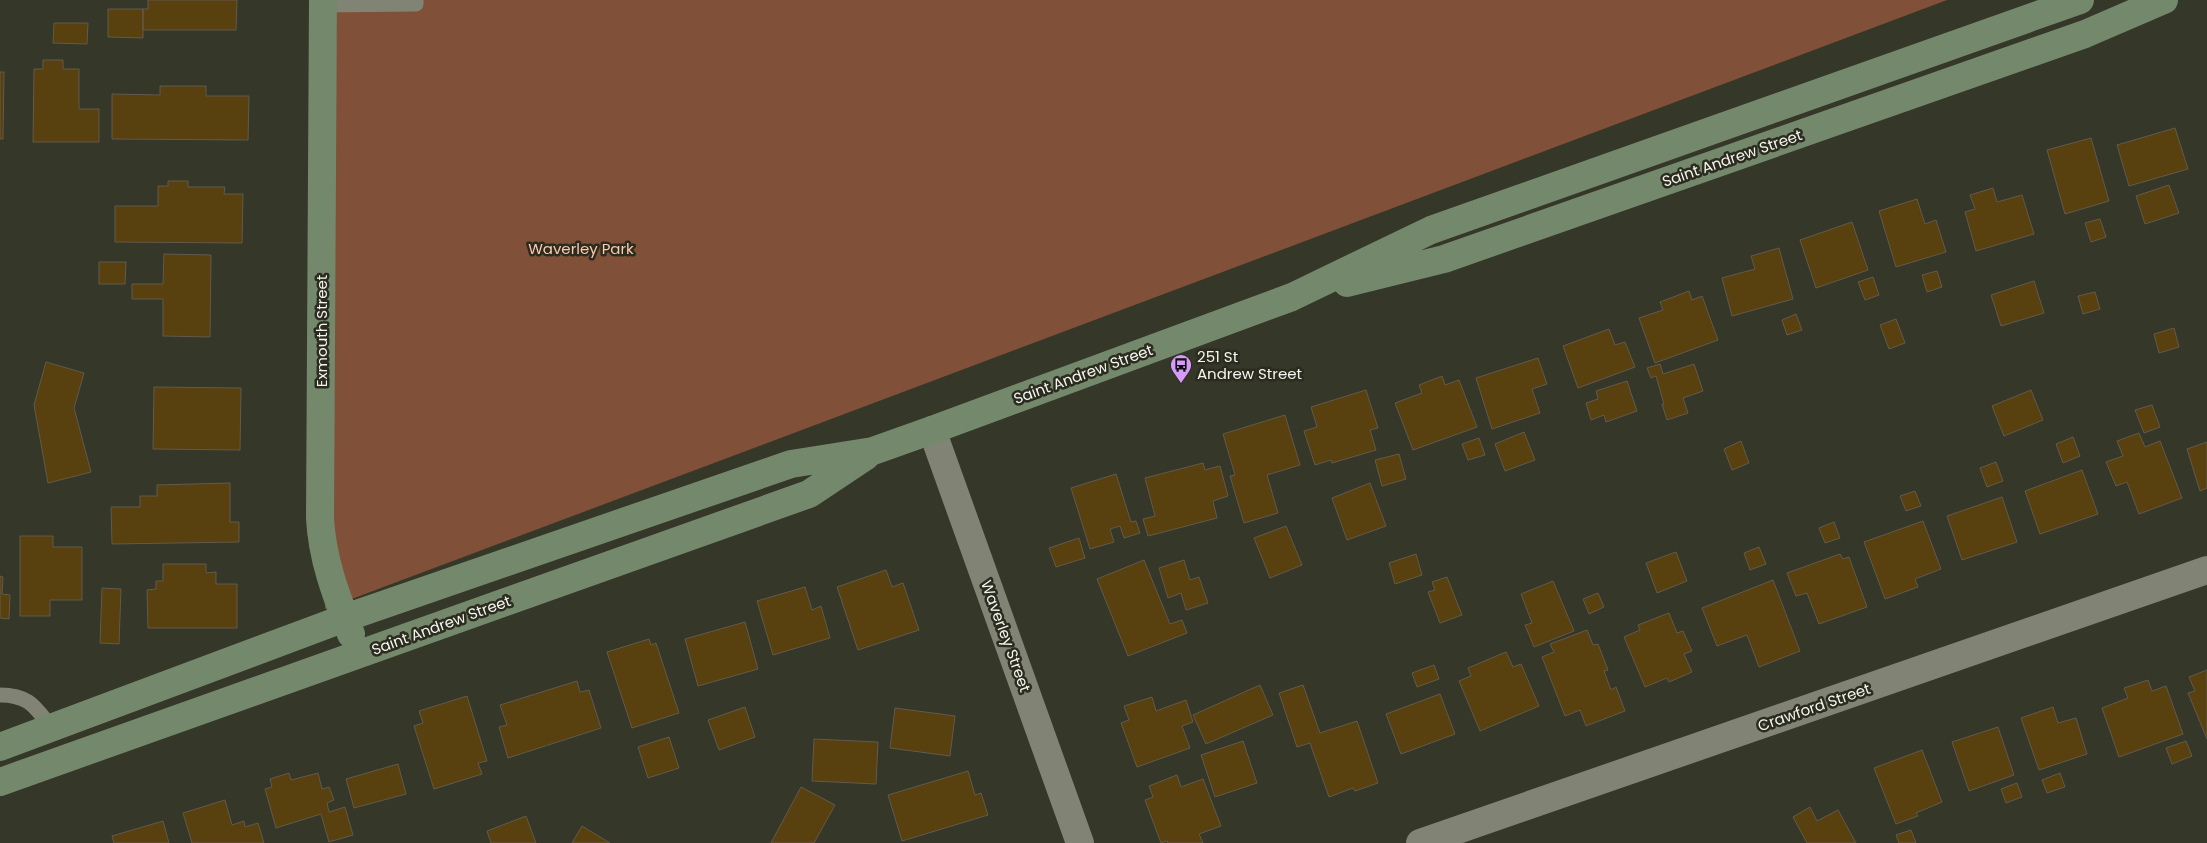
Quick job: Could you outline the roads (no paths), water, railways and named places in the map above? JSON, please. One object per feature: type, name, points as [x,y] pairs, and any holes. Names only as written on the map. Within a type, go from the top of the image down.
[{"type":"street","name":"Saint Andrew Street","points":[[0,747],[345,618],[791,464],[873,451],[932,430],[1292,297],[1430,230],[2080,0]]},
{"type":"street","name":"Saint Andrew Street","points":[[1292,297],[1444,259],[2050,47],[2094,31],[2164,0]]},
{"type":"street","name":"Exmouth Street","points":[[323,3],[320,518],[324,557],[359,655]]},
{"type":"street","name":"Waverley Street","points":[[932,430],[1080,843]]},
{"type":"street","name":"Saint Andrew Street","points":[[0,782],[809,494],[873,451]]},
{"type":"street","name":"Crawford Street","points":[[1420,843],[2207,570]]},
{"type":"lane","points":[[323,3],[416,4],[416,0]]},
{"type":"lane","points":[[0,695],[25,698],[32,703],[52,727]]},
{"type":"place","name":"251 St Andrew Street","points":[[1181,384]]},
{"type":"park label","name":"Waverley Park","points":[[581,248]]}]
